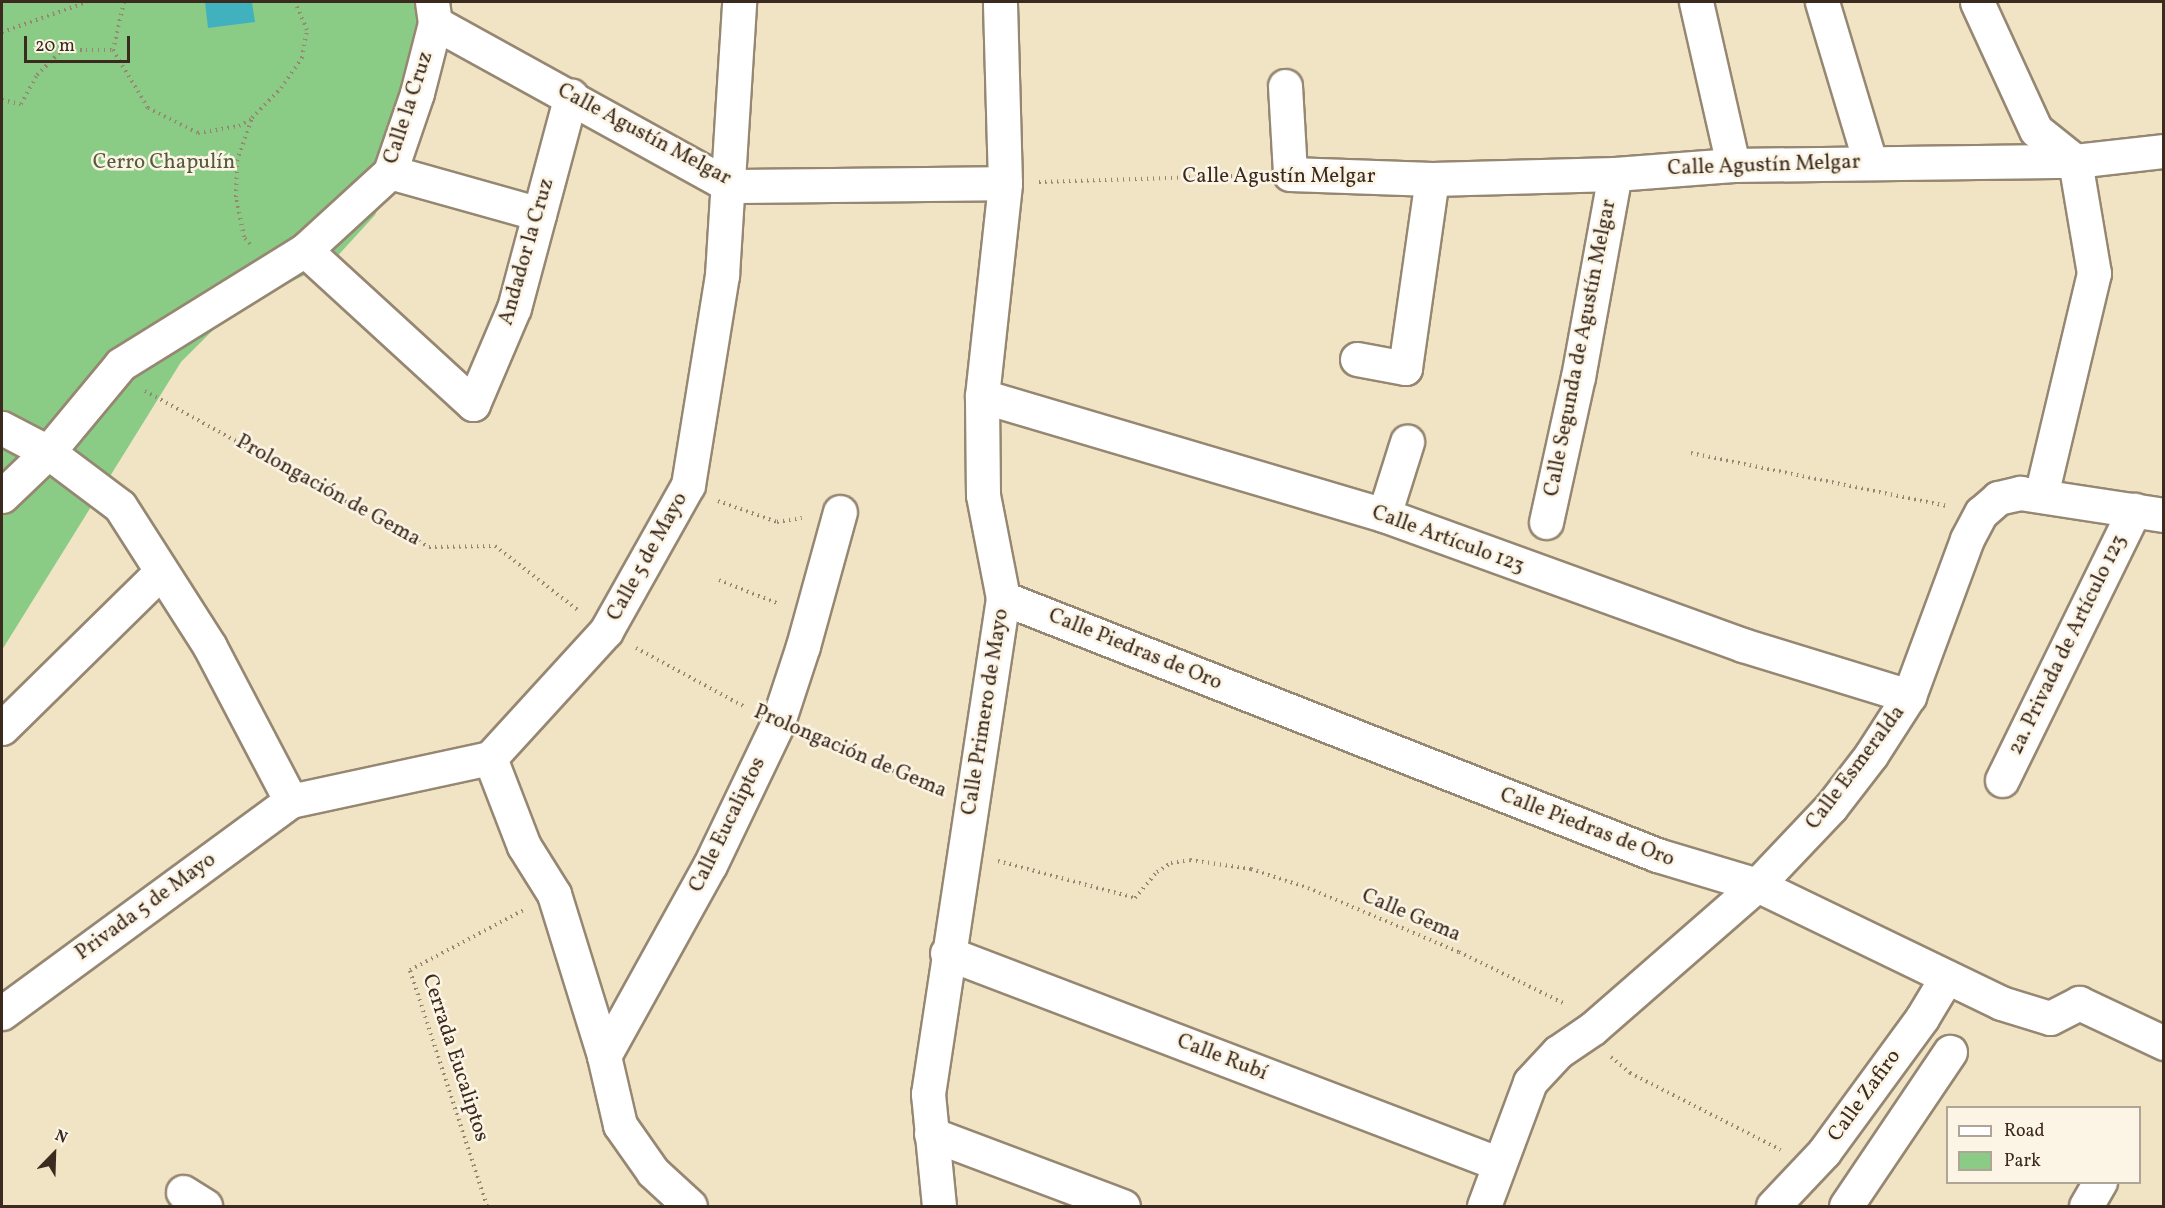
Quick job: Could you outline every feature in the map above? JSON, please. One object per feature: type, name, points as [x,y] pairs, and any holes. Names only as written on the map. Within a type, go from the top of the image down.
[{"type":"street","name":"Calle 5 de Mayo","points":[[490,758],[606,631],[688,485],[722,275],[730,186],[739,2]]},
{"type":"street","name":"Calle Primero de Mayo","points":[[939,1206],[928,1094],[947,953],[965,852],[1003,598],[983,495],[982,396],[1005,183],[1000,2]]},
{"type":"street","points":[[1696,2],[1733,165]]},
{"type":"street","points":[[1822,2],[1870,162]]},
{"type":"street","points":[[1977,2],[2036,130],[2075,161],[2094,273],[2042,495],[2149,513]]},
{"type":"street","name":"Calle Agustín Melgar","points":[[434,12],[571,96],[730,186],[1005,183]]},
{"type":"street","name":"Calle la Cruz","points":[[273,268],[305,250],[390,171],[417,93],[434,12]]},
{"type":"street","points":[[1285,86],[1290,174]]},
{"type":"street","name":"Andador la Cruz","points":[[305,250],[473,404],[514,308],[571,96]]},
{"type":"street","name":"Calle Agustín Melgar","points":[[1290,174],[1432,179],[1615,174],[1733,165],[2075,161],[2163,151]]},
{"type":"street","points":[[390,171],[539,214]]},
{"type":"street","name":"Calle Segunda de Agustín Melgar","points":[[1546,522],[1578,377],[1615,174]]},
{"type":"street","points":[[1357,359],[1405,368],[1432,179]]},
{"type":"street","points":[[2,496],[48,452],[121,364],[273,268]]},
{"type":"street","name":"Calle Artículo 123","points":[[982,396],[1384,515],[1743,645],[1909,696]]},
{"type":"street","points":[[2,428],[48,452],[120,506],[210,647],[291,801],[490,758],[524,846],[554,894],[604,1056],[620,1125],[653,1172],[690,1206]]},
{"type":"street","points":[[1384,515],[1407,442]]},
{"type":"street","name":"Calle Esmeralda","points":[[1484,1206],[1497,1163],[1530,1082],[1558,1052],[1589,1030],[1757,885],[1831,807],[1909,696],[1966,538],[1981,513],[1998,498],[2042,495]]},
{"type":"street","name":"Calle Eucaliptos","points":[[604,1056],[710,865],[777,725],[811,617],[840,512]]},
{"type":"street","name":"2a. Privada de Artículo 123","points":[[2002,780],[2149,513]]},
{"type":"street","points":[[2,728],[161,572]]},
{"type":"street","name":"Calle Piedras de Oro","points":[[1003,598],[1657,855],[1757,885],[2001,1003],[2050,1018],[2079,1004],[2163,1043]]},
{"type":"street","name":"Privada 5 de Mayo","points":[[2,1013],[291,801]]},
{"type":"street","name":"Calle Rubí","points":[[947,953],[1497,1163]]},
{"type":"street","name":"Calle Zafiro","points":[[1773,1206],[1810,1164],[1915,1027],[1946,978]]},
{"type":"street","points":[[1845,1206],[1950,1052]]},
{"type":"street","points":[[931,1134],[1123,1206]]},
{"type":"street","points":[[2086,1206],[2099,1184]]},
{"type":"path","points":[[2,32],[87,2]]},
{"type":"path","points":[[124,2],[112,50],[148,108],[198,133],[239,126],[252,118],[281,88],[302,58],[307,30],[295,2]]},
{"type":"path","points":[[2,100],[21,104],[38,75],[62,50],[112,50]]},
{"type":"path","points":[[252,118],[237,161],[236,197],[244,237],[273,268]]},
{"type":"path","name":"Calle Agustín Melgar","points":[[1005,183],[1290,174]]},
{"type":"path","name":"Prolongación de Gema","points":[[113,373],[429,547],[495,546],[606,631],[777,725],[971,802]]},
{"type":"path","points":[[1691,453],[1981,513]]},
{"type":"path","points":[[688,485],[720,503],[777,522],[840,512]]},
{"type":"path","points":[[719,580],[811,617]]},
{"type":"path","name":"Calle Gema","points":[[965,852],[1135,898],[1157,872],[1171,863],[1190,860],[1251,869],[1308,888],[1459,952],[1567,1005],[1589,1030],[1599,1047],[1630,1073],[1810,1164]]},
{"type":"path","name":"Cerrada Eucaliptos","points":[[487,1206],[410,970],[554,894]]},
{"type":"green space","name":"Cerro Chapulín","points":[[2,2],[452,2],[427,106],[375,215],[332,262],[234,309],[181,362],[2,650]]},
{"type":"water","points":[[205,2],[252,2],[255,22],[208,28]]}]
